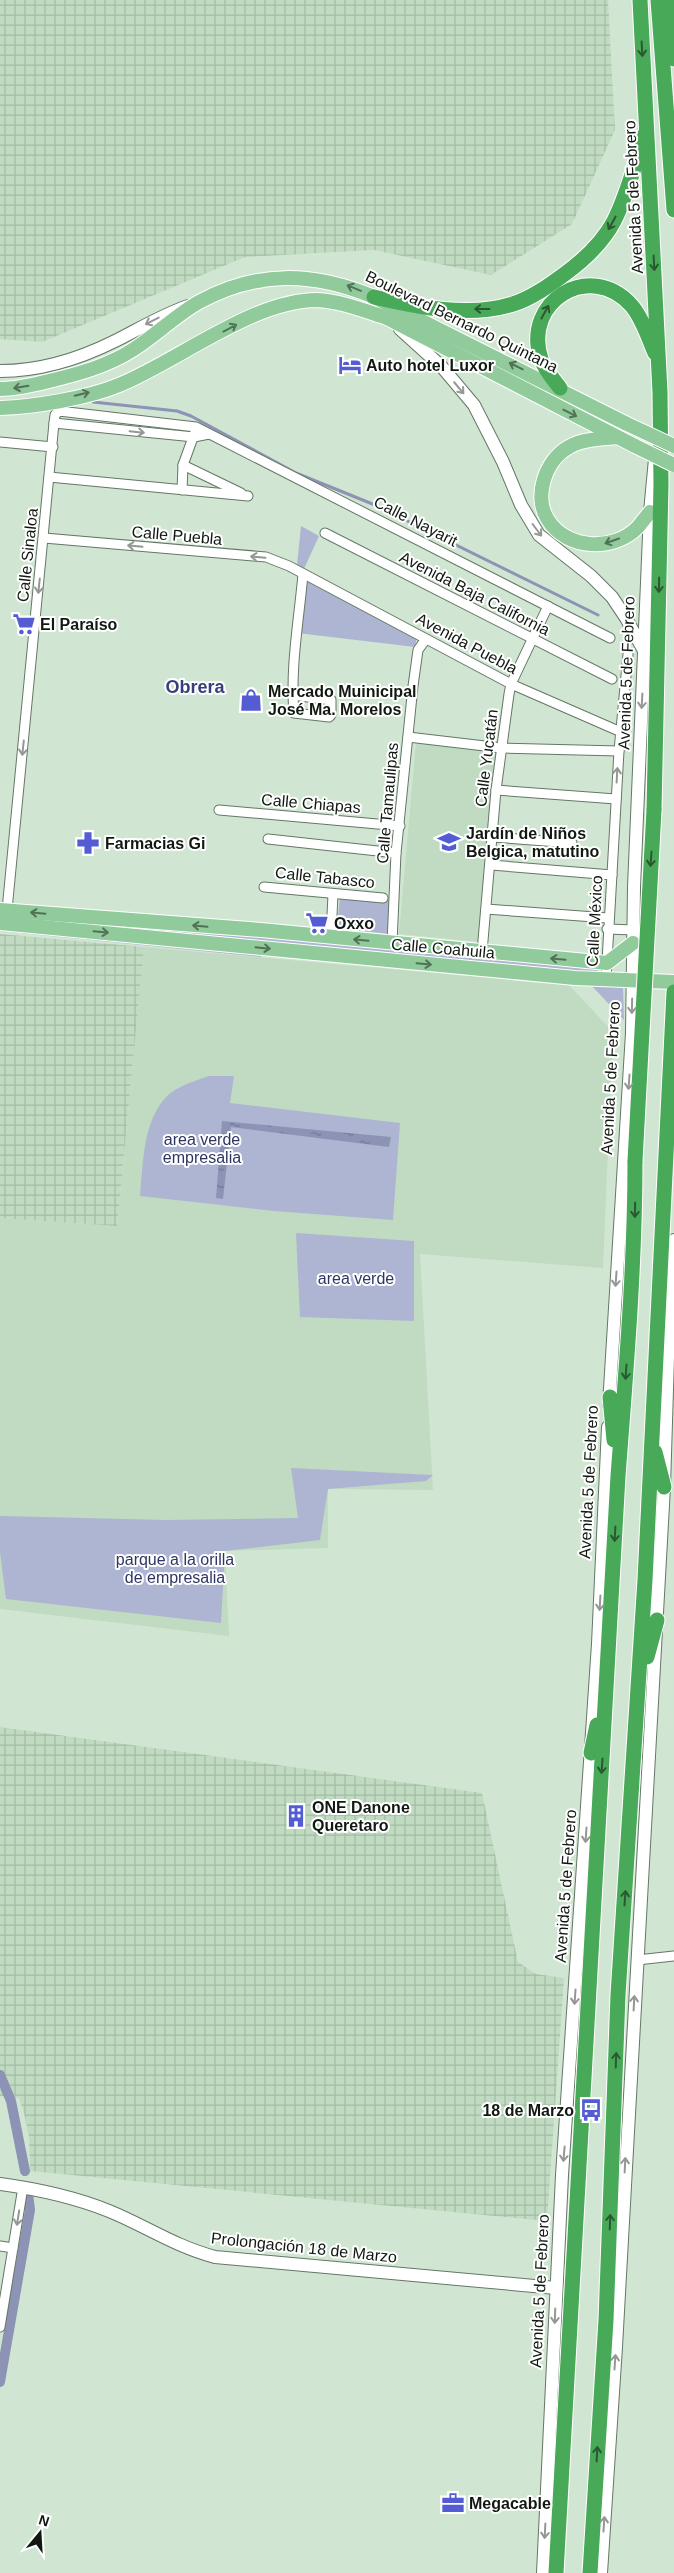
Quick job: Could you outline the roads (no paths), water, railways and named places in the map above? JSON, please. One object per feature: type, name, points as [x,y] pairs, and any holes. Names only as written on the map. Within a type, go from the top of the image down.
[{"type":"highway","name":"Avenida 5 de Febrero","points":[[556,2573],[618,1476],[629,1326],[635,1161],[654,810],[661,484],[660,392],[640,0]]},
{"type":"highway","points":[[658,0],[674,210]]},
{"type":"highway","points":[[669,0],[674,59]]},
{"type":"highway","points":[[374,297],[434,308],[488,310],[514,304],[540,291],[580,263],[602,240],[615,220],[647,128]]},
{"type":"highway","points":[[560,388],[544,368],[538,329],[543,315],[552,302],[565,292],[580,287],[594,286],[607,288],[632,305],[659,363]]},
{"type":"highway","points":[[590,2573],[606,2320],[618,1995],[638,1698],[674,992]]},
{"type":"highway","points":[[610,1397],[618,1476]]},
{"type":"highway","points":[[652,1438],[664,1487]]},
{"type":"highway","points":[[638,1698],[657,1620]]},
{"type":"highway","points":[[591,1753],[607,1675]]},
{"type":"main road","name":"Boulevard Bernardo Quintana","points":[[0,371],[19,371],[56,365],[112,342],[170,312],[239,285],[287,277],[317,279],[346,285],[374,297],[674,446]]},
{"type":"main road","name":"Boulevard Bernardo Quintana","points":[[0,408],[37,405],[118,386],[253,316],[282,306],[317,300],[348,306],[387,318],[674,466]]},
{"type":"main road","points":[[0,389],[35,384],[77,374],[133,350],[197,303]]},
{"type":"main road","points":[[387,318],[420,345],[474,405],[521,505],[540,534],[591,576],[612,597],[626,618],[644,652]]},
{"type":"main road","name":"Avenida 5 de Febrero","points":[[543,2573],[556,2288],[591,1753],[632,1033],[632,980],[650,512],[660,392]]},
{"type":"main road","points":[[617,437],[589,440],[569,446],[553,459],[544,477],[541,500],[548,520],[567,538],[591,546],[610,543],[626,535],[637,528],[650,512]]},
{"type":"main road","name":"Calle Coahuila","points":[[4,910],[392,942],[606,963]]},
{"type":"main road","name":"Calle Coahuila","points":[[0,923],[606,979],[674,982]]},
{"type":"main road","points":[[606,963],[634,937]]},
{"type":"main road","points":[[600,2573],[616,2347],[636,1960],[657,1620],[674,1240]]},
{"type":"main road","name":"Prolongación 18 de Marzo","points":[[0,2184],[57,2195],[109,2211],[171,2242],[215,2257],[556,2288]]},
{"type":"street","name":"Calle Nayarit","points":[[57,412],[61,410],[196,427],[610,638]]},
{"type":"street","name":"Calle Sinaloa","points":[[4,910],[44,538],[54,423],[57,412]]},
{"type":"street","points":[[54,423],[194,437],[208,434]]},
{"type":"street","points":[[182,490],[184,465],[196,427]]},
{"type":"street","points":[[0,442],[52,447]]},
{"type":"street","points":[[49,477],[248,496],[184,465]]},
{"type":"street","name":"Avenida Baja California","points":[[325,533],[612,679]]},
{"type":"street","name":"Calle Puebla","points":[[44,538],[266,557],[303,574]]},
{"type":"street","points":[[292,696],[332,702],[332,715],[329,717],[294,714],[292,696],[303,574]]},
{"type":"street","name":"Avenida Puebla","points":[[303,574],[511,684],[621,732]]},
{"type":"street","name":"Calle Yucatán","points":[[482,952],[496,790],[511,684],[548,606]]},
{"type":"street","name":"Calle Tamaulipas","points":[[392,942],[396,853],[408,737],[418,650],[426,639]]},
{"type":"street","name":"Calle México","points":[[606,979],[607,929],[619,751],[628,654]]},
{"type":"street","points":[[408,737],[502,748],[619,751]]},
{"type":"street","points":[[496,790],[616,799]]},
{"type":"street","name":"Calle Chiapas","points":[[219,810],[400,826]]},
{"type":"street","points":[[492,836],[572,843]]},
{"type":"street","points":[[268,839],[396,853]]},
{"type":"street","points":[[491,865],[612,875]]},
{"type":"street","name":"Calle Tabasco","points":[[264,887],[383,898]]},
{"type":"street","points":[[331,937],[333,894]]},
{"type":"street","points":[[486,909],[608,918]]},
{"type":"street","points":[[607,929],[634,937]]},
{"type":"street","points":[[636,1960],[674,1956]]},
{"type":"street","points":[[0,2323],[23,2187]]},
{"type":"street","points":[[0,2246],[13,2248]]},
{"type":"water","points":[[222,1121],[391,1137],[389,1147],[231,1127],[223,1199],[216,1198]]},
{"type":"waterway","points":[[93,402],[177,411],[191,416],[296,473],[375,505],[598,615]]},
{"type":"waterway","points":[[0,2075],[11,2101],[25,2171]]},
{"type":"waterway","points":[[0,2382],[30,2210],[28,2193]]},
{"type":"place","name":"Auto hotel Luxor","points":[[350,365]]},
{"type":"place","name":"El Paraíso","points":[[24,624]]},
{"type":"place","name":"Mercado Muinicipal José Ma. Morelos","points":[[251,700]]},
{"type":"place","name":"Jardín de Niños Belgica, matutino","points":[[449,842]]},
{"type":"place","name":"Farmacias Gi","points":[[88,843]]},
{"type":"place","name":"Oxxo","points":[[317,923]]},
{"type":"place","name":"ONE Danone Queretaro","points":[[296,1816]]},
{"type":"place","name":"18 de Marzo","points":[[591,2110]]},
{"type":"place","name":"Megacable","points":[[453,2503]]},
{"type":"district","name":"Obrera","points":[[195,687]]},
{"type":"park label","name":"area verde empresalia","points":[[202,1148]]},
{"type":"park label","name":"area verde","points":[[356,1278]]},
{"type":"park label","name":"parque a la orilla de empresalia","points":[[175,1568]]}]
